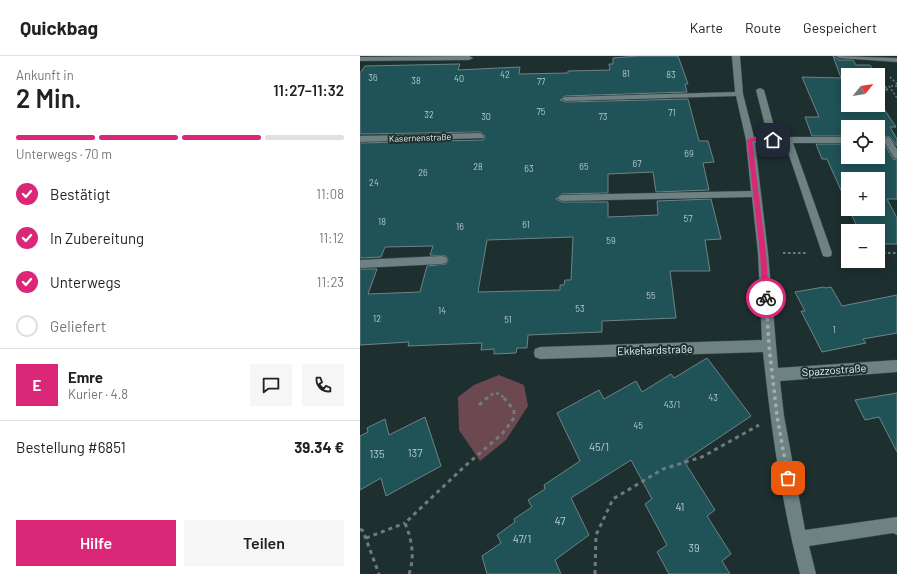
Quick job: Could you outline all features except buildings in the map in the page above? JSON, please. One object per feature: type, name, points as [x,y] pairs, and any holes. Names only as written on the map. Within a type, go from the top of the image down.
[{"type":"street","points":[[736,56],[739,94],[750,140],[755,194],[763,253],[769,346],[777,416],[799,539],[808,574]]},
{"type":"street","points":[[839,56],[897,60]]},
{"type":"street","points":[[360,59],[469,58]]},
{"type":"street","points":[[760,90],[773,140]]},
{"type":"street","points":[[565,98],[739,94]]},
{"type":"street","name":"Kasernenstraße","points":[[360,139],[480,136]]},
{"type":"street","points":[[750,140],[841,140]]},
{"type":"street","points":[[788,140],[827,253]]},
{"type":"street","points":[[885,140],[897,140]]},
{"type":"street","points":[[885,142],[897,156]]},
{"type":"street","points":[[562,198],[755,194]]},
{"type":"street","points":[[360,264],[442,260]]},
{"type":"street","name":"Ekkehardstraße","points":[[540,353],[769,346]]},
{"type":"street","name":"Spazzostraße","points":[[772,375],[897,366]]},
{"type":"street","points":[[799,539],[896,525],[897,527]]},
{"type":"path","points":[[897,86],[890,86],[897,98]]},
{"type":"path","points":[[885,253],[897,253]]},
{"type":"path","points":[[366,538],[405,522],[502,434],[514,418],[514,410],[500,394],[494,393],[479,405]]},
{"type":"path","points":[[595,574],[596,535],[613,499],[663,469],[702,457],[777,416]]},
{"type":"path","points":[[405,522],[413,543],[413,564],[409,574]]},
{"type":"path","points":[[360,529],[363,531],[366,538],[379,574]]},
{"type":"shaded area","points":[[499,375],[524,385],[528,406],[506,440],[480,461],[459,430],[458,397],[474,385]]},
{"type":"way so far","points":[[766,298],[769,346],[777,416],[788,478]]},
{"type":"route","points":[[766,298],[763,253],[755,194],[750,140],[773,140]]}]
